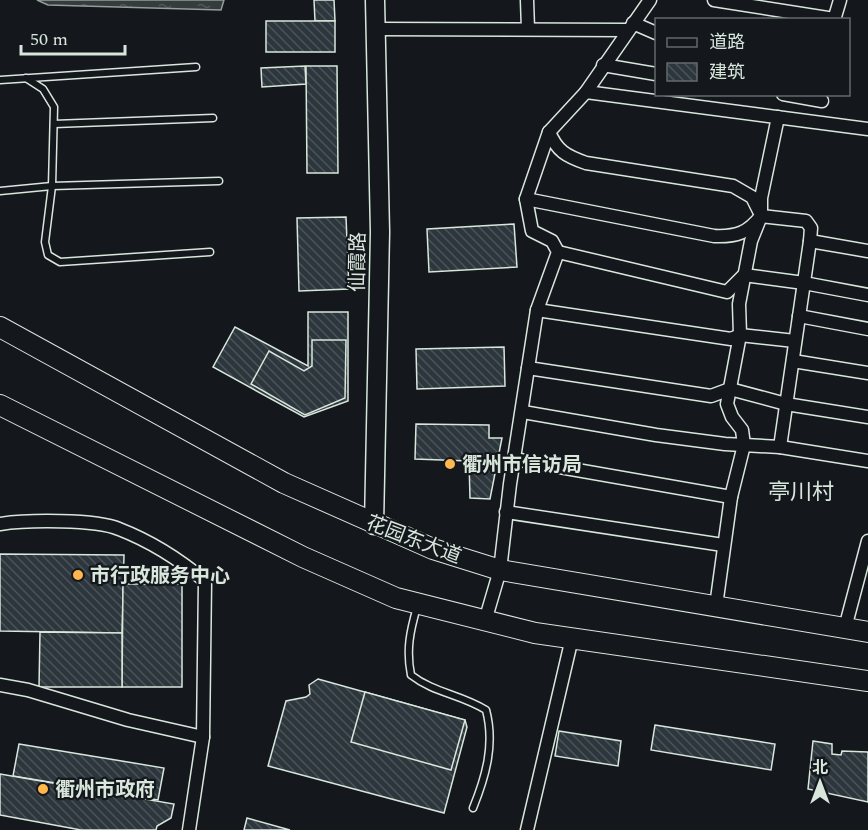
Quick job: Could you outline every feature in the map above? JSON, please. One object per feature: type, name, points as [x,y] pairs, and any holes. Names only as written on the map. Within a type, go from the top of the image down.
[{"type":"main road","name":"花园东大道","points":[[0,327],[284,483],[374,525],[433,549],[500,570],[868,632]]},
{"type":"main road","points":[[0,405],[303,557],[396,598],[535,633],[868,681]]},
{"type":"street","name":"仙霞路","points":[[374,525],[381,232],[375,0]]},
{"type":"street","points":[[527,0],[528,29]]},
{"type":"street","points":[[650,0],[586,92],[549,132],[526,199],[532,231],[552,241],[558,252],[727,292],[744,275]]},
{"type":"street","points":[[714,0],[828,18]]},
{"type":"street","points":[[834,18],[840,0]]},
{"type":"street","points":[[376,29],[630,26],[655,32]]},
{"type":"street","points":[[603,65],[655,74]]},
{"type":"street","points":[[586,92],[868,129]]},
{"type":"street","points":[[803,96],[823,98],[819,122]]},
{"type":"street","points":[[716,606],[731,497],[744,445],[742,430],[732,417],[727,404],[740,335],[739,304],[751,241],[762,216],[761,198],[778,117]]},
{"type":"street","points":[[549,132],[556,147],[565,156],[586,163],[733,186],[752,197],[762,216]]},
{"type":"street","points":[[526,199],[714,236],[729,236],[747,232],[762,216]]},
{"type":"street","points":[[762,216],[806,221],[811,228],[780,447]]},
{"type":"street","points":[[810,242],[868,251]]},
{"type":"street","points":[[485,621],[500,570],[506,512],[537,310],[558,252]]},
{"type":"street","points":[[744,275],[868,295]]},
{"type":"street","points":[[537,310],[731,339],[740,335],[795,341]]},
{"type":"street","points":[[799,316],[868,329]]},
{"type":"street","points":[[793,361],[868,374]]},
{"type":"street","points":[[528,368],[711,396],[730,389],[786,404],[868,417]]},
{"type":"street","points":[[523,412],[656,435],[780,447],[868,461]]},
{"type":"street","points":[[514,459],[731,497]]},
{"type":"street","points":[[506,512],[723,545]]},
{"type":"street","points":[[0,524],[56,521],[117,528],[182,562],[205,581],[203,737],[189,830]]},
{"type":"street","points":[[845,628],[868,541]]},
{"type":"street","points":[[527,830],[572,638]]},
{"type":"street","points":[[0,685],[28,690],[128,720],[203,737]]},
{"type":"lane","points":[[0,80],[196,67]]},
{"type":"lane","points":[[26,78],[43,89],[54,107],[52,186],[45,242],[48,255],[60,262],[210,252]]},
{"type":"lane","points":[[54,124],[213,118]]},
{"type":"lane","points":[[0,191],[52,186],[219,181]]},
{"type":"lane","points":[[418,604],[410,630],[407,655],[411,675],[427,687],[467,699],[486,710],[492,731],[488,763],[473,808]]},
{"type":"water","points":[[37,0],[224,0],[221,10],[48,5]]},
{"type":"building","points":[[314,0],[334,0],[335,21],[315,21]]},
{"type":"building","points":[[266,21],[335,21],[335,52],[266,52]]},
{"type":"building","points":[[305,66],[306,84],[262,87],[261,68]]},
{"type":"building","points":[[306,66],[337,66],[338,173],[307,173]]},
{"type":"building","points":[[346,217],[349,289],[299,291],[297,218]]},
{"type":"building","points":[[514,224],[517,267],[429,272],[427,229]]},
{"type":"building","points":[[308,312],[348,312],[348,401],[304,417],[213,367],[235,327],[308,366]]},
{"type":"building","points":[[312,340],[346,340],[345,398],[305,415],[251,384],[269,351],[304,371],[312,366]]},
{"type":"building","points":[[504,347],[505,386],[417,389],[416,349]]},
{"type":"building","points":[[416,424],[489,425],[489,438],[502,438],[490,499],[470,498],[469,461],[415,459]]},
{"type":"building","points":[[0,554],[124,555],[122,633],[0,631]]},
{"type":"building","points":[[123,584],[182,584],[182,687],[122,687]]},
{"type":"building","points":[[40,632],[122,633],[122,687],[39,687]]},
{"type":"building","points":[[318,679],[465,720],[467,727],[444,813],[268,766],[286,701],[306,697],[310,694],[309,685]]},
{"type":"building","points":[[365,692],[465,720],[451,770],[351,742]]},
{"type":"building","points":[[655,725],[775,744],[771,770],[651,750]]},
{"type":"building","points":[[559,731],[621,741],[618,766],[555,756]]},
{"type":"building","points":[[813,741],[832,744],[832,754],[841,755],[842,751],[868,752],[868,802],[808,789]]},
{"type":"building","points":[[19,744],[164,768],[158,800],[13,776]]},
{"type":"building","name":"衢州市政府","points":[[0,774],[174,804],[171,818],[157,826],[156,830],[81,830],[0,815]]},
{"type":"building","points":[[247,818],[290,830],[244,830]]},
{"type":"place","name":"衢州市信访局","points":[[450,464]]},
{"type":"place","name":"市行政服务中心","points":[[78,575]]},
{"type":"place","name":"衢州市政府","points":[[43,789]]},
{"type":"district","name":"亭川村","points":[[801,491]]}]
